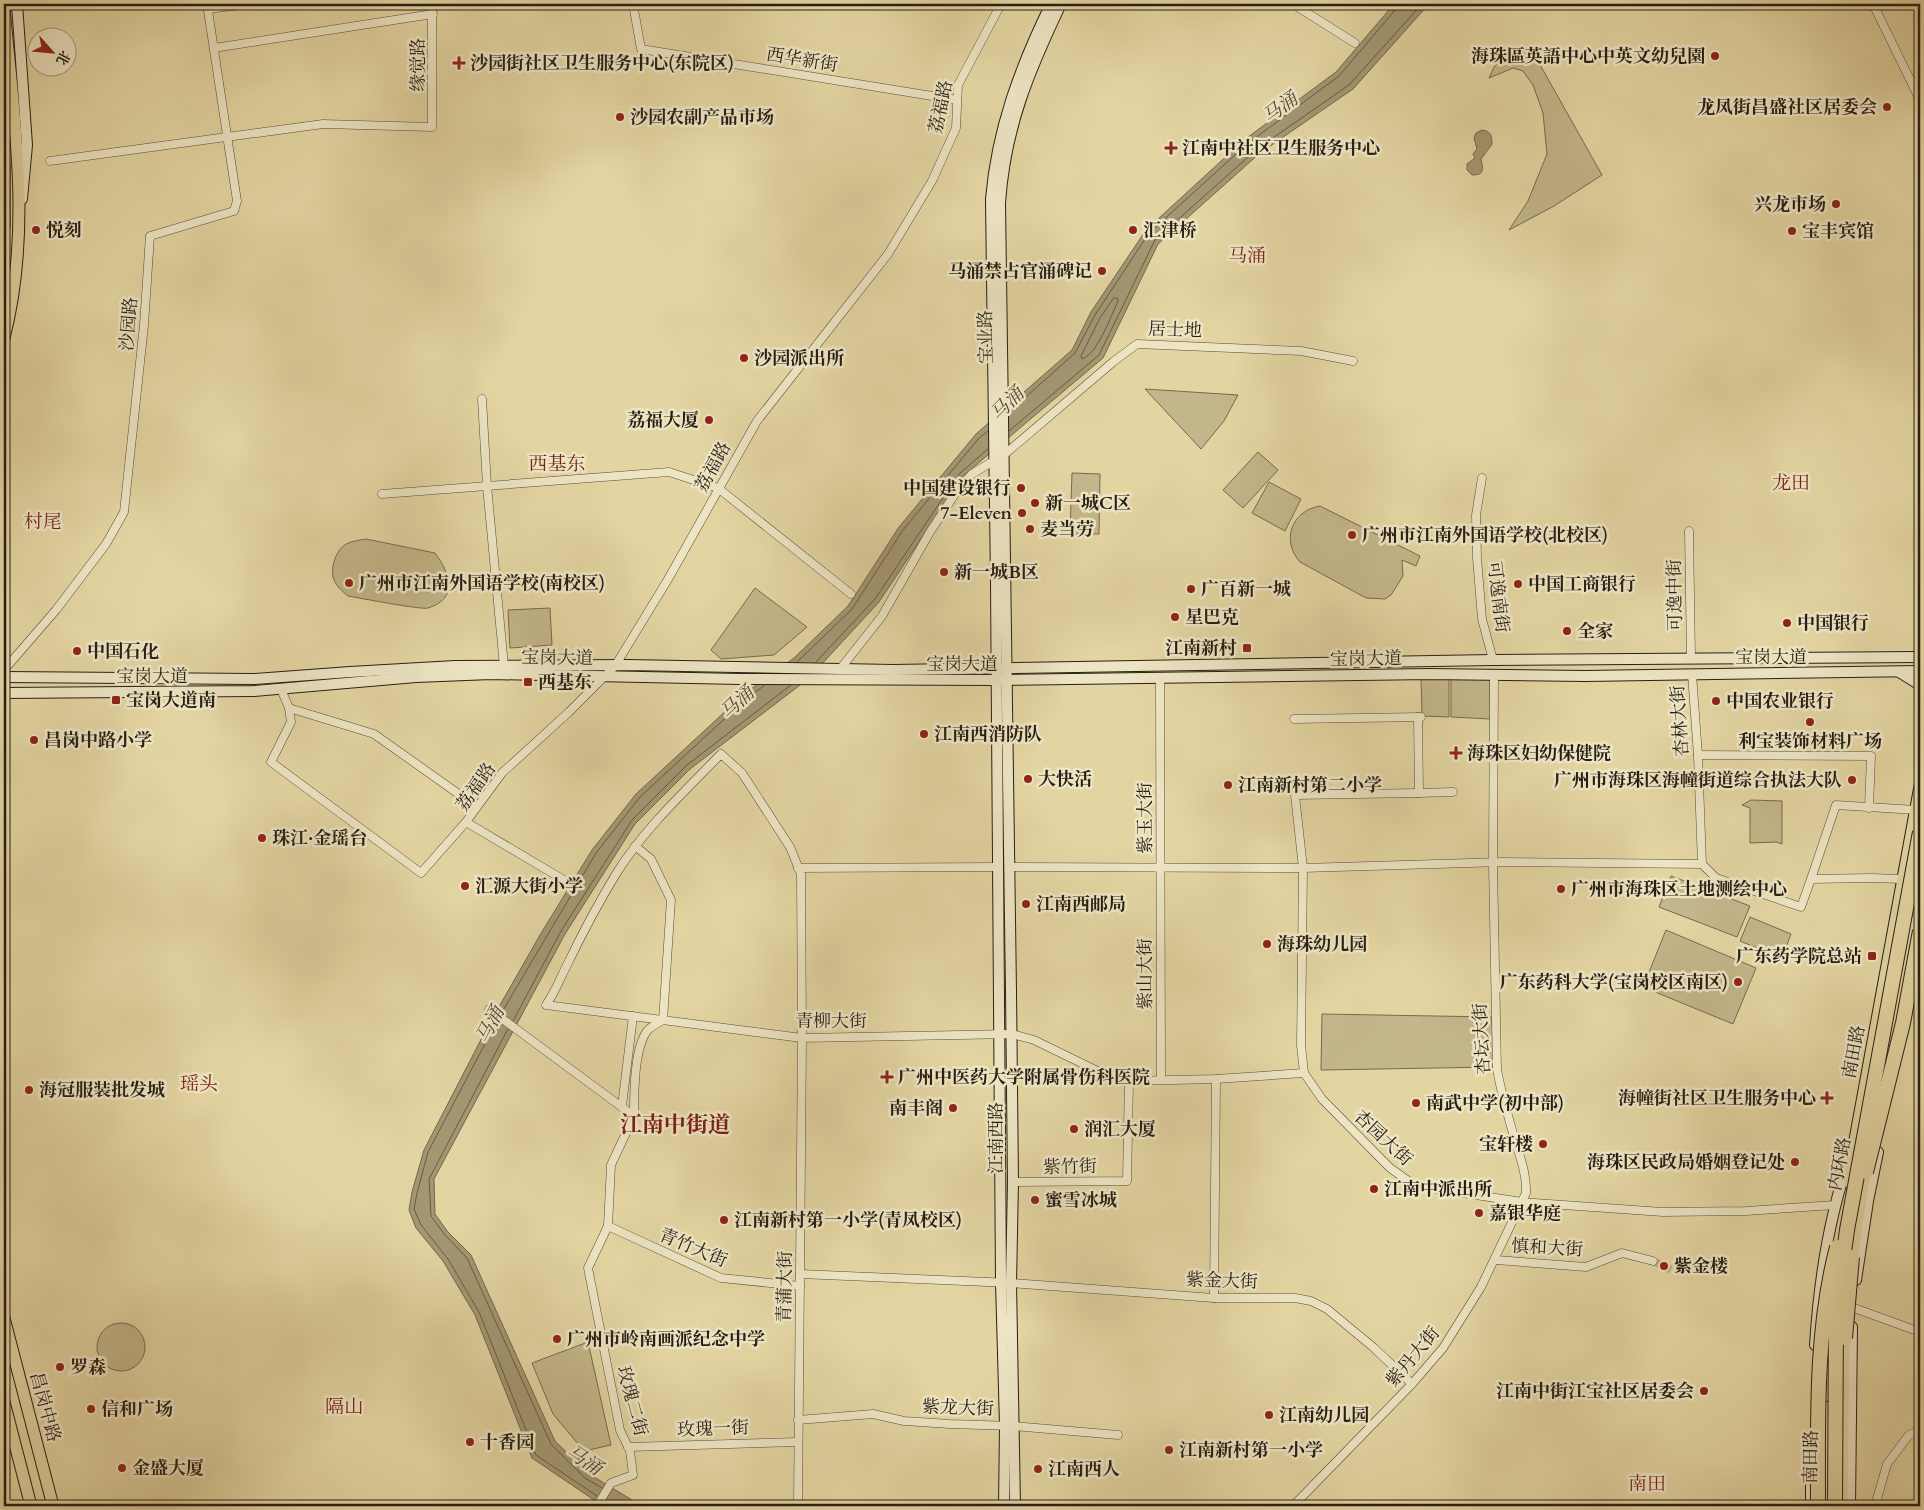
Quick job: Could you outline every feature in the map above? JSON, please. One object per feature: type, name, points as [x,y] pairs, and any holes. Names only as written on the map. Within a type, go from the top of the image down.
[{"type":"highway","name":"内环路","points":[[1827,1504],[1819,1378],[1825,1309],[1833,1262],[1863,1143],[1920,832]]},
{"type":"highway","name":"内环路","points":[[1843,1506],[1845,1326],[1853,1253],[1863,1182],[1920,876]]},
{"type":"highway","points":[[1863,1182],[1903,1023],[1920,931]]},
{"type":"main road","points":[[4,338],[13,293],[28,145],[17,4]]},
{"type":"main road","name":"宝业路","points":[[999,403],[991,234],[995,164],[1002,128],[1014,89],[1051,4]]},
{"type":"main road","name":"宝业路","points":[[1002,680],[998,457],[1000,228],[1004,166],[1022,92],[1042,42],[1061,4]]},
{"type":"main road","points":[[4,8],[20,212]]},
{"type":"main road","points":[[4,165],[4,227]]},
{"type":"main road","points":[[1915,658],[1920,651]]},
{"type":"main road","name":"宝岗大道","points":[[4,693],[245,692],[450,675],[604,675],[740,679],[1002,668],[1493,660],[1915,658]]},
{"type":"main road","points":[[1493,660],[1494,676]]},
{"type":"main road","name":"宝岗大道","points":[[4,677],[255,679],[403,668],[504,666],[841,668],[894,674],[1002,680],[1430,674],[1494,676],[1920,671]]},
{"type":"main road","points":[[1898,671],[1920,685]]},
{"type":"main road","points":[[1002,680],[997,867],[999,1033],[1009,1426],[1015,1506]]},
{"type":"main road","name":"江南西路","points":[[1002,680],[1010,868],[1013,1182],[1006,1282]]},
{"type":"main road","name":"南田路","points":[[1827,1504],[1830,1334],[1838,1260],[1863,1143],[1903,879],[1920,786]]},
{"type":"main road","name":"南田路","points":[[1843,1506],[1844,1334],[1855,1264],[1863,1143],[1879,1123],[1884,1100],[1903,966],[1920,872]]},
{"type":"main road","points":[[1884,1100],[1895,1076],[1920,969],[1903,966]]},
{"type":"main road","points":[[1850,1506],[1850,1391],[1855,1264],[1872,1180],[1879,1123]]},
{"type":"main road","points":[[1811,1506],[1812,1377],[1818,1307],[1835,1205],[1863,1143]]},
{"type":"main road","points":[[1827,1248],[1838,1260],[1855,1264]]},
{"type":"main road","name":"昌岗中路","points":[[4,1318],[53,1506]]},
{"type":"main road","points":[[1814,1355],[1830,1334],[1844,1334]]},
{"type":"main road","points":[[1812,1377],[1829,1357]]},
{"type":"main road","points":[[1843,1365],[1850,1391]]},
{"type":"main road","points":[[4,1402],[31,1506]]},
{"type":"main road","points":[[1004,1506],[1009,1426]]},
{"type":"main road","points":[[1811,1485],[1827,1504]]},
{"type":"street","points":[[208,6],[248,4]]},
{"type":"street","name":"缘觉路","points":[[227,137],[323,124],[432,127],[432,4]]},
{"type":"street","name":"西华新街","points":[[633,4],[641,49],[957,100]]},
{"type":"street","name":"荔福路","points":[[564,880],[466,822],[502,773],[569,712],[615,666],[667,580],[757,421],[888,254],[936,172],[956,128],[958,85],[1001,4]]},
{"type":"street","points":[[1293,4],[1355,43]]},
{"type":"street","points":[[1873,4],[1920,100]]},
{"type":"street","name":"沙园路","points":[[4,670],[56,610],[106,544],[124,512],[144,325],[150,236],[234,211],[237,201],[208,6]]},
{"type":"street","points":[[214,48],[433,14]]},
{"type":"street","points":[[50,161],[227,137]]},
{"type":"street","name":"居士地","points":[[841,668],[882,616],[930,532],[957,491],[972,474],[998,457],[1112,362],[1137,344],[1301,350],[1353,361]]},
{"type":"street","points":[[482,399],[486,486],[504,666]]},
{"type":"street","points":[[382,494],[669,472],[718,488],[850,594]]},
{"type":"street","name":"可逸南街","points":[[1482,478],[1476,515],[1477,558],[1482,620],[1493,660]]},
{"type":"street","name":"可逸中街","points":[[1689,531],[1691,659]]},
{"type":"street","name":"杏林大街","points":[[1692,674],[1698,755],[1702,864]]},
{"type":"street","name":"杏坛大街","points":[[1494,676],[1497,1069],[1502,1094],[1524,1168],[1526,1193],[1522,1202]]},
{"type":"street","name":"紫玉大街","points":[[1010,868],[1160,868],[1160,679]]},
{"type":"street","points":[[281,690],[289,708],[291,722],[271,762],[422,874],[466,822]]},
{"type":"street","points":[[289,708],[374,734],[477,807]]},
{"type":"street","points":[[1294,719],[1420,717],[1419,792]]},
{"type":"street","name":"青蒲大街","points":[[635,846],[659,818],[721,754],[742,772],[790,847],[801,874],[802,1038],[798,1506]]},
{"type":"street","points":[[1698,755],[1871,756],[1869,808]]},
{"type":"street","points":[[999,1033],[1012,1034],[1034,1040],[1103,1074],[1129,1081],[1216,1079],[1304,1073],[1301,1044],[1302,868],[1295,795],[1453,792]]},
{"type":"street","points":[[1160,868],[1302,868],[1494,862],[1702,864],[1716,878],[1801,906],[1836,805],[1916,810]]},
{"type":"street","points":[[608,1226],[611,1165],[634,1116],[634,1086],[641,1044],[648,1030],[663,1020],[671,900],[651,859],[635,846]]},
{"type":"street","name":"青柳大街","points":[[635,846],[616,874],[569,961],[554,994],[546,1005],[802,1038],[999,1033]]},
{"type":"street","points":[[798,868],[997,867]]},
{"type":"street","name":"紫山大街","points":[[1160,868],[1161,1080]]},
{"type":"street","points":[[1811,879],[1903,879]]},
{"type":"street","points":[[490,1009],[634,1116]]},
{"type":"street","points":[[622,1106],[634,1016]]},
{"type":"street","name":"杏园大街","points":[[1304,1073],[1322,1099],[1378,1158],[1400,1176],[1424,1187],[1522,1202]]},
{"type":"street","points":[[1214,1298],[1216,1079]]},
{"type":"street","name":"紫竹街","points":[[1013,1182],[1127,1181],[1129,1081]]},
{"type":"street","points":[[1522,1202],[1663,1212],[1746,1211],[1835,1205]]},
{"type":"street","name":"紫丹大街","points":[[1293,1506],[1412,1384],[1443,1348],[1496,1260],[1522,1202]]},
{"type":"street","name":"青竹大街","points":[[608,1226],[721,1278],[800,1286]]},
{"type":"street","name":"玫瑰二街","points":[[597,1506],[611,1484],[633,1475],[628,1447],[620,1430],[588,1268],[608,1226]]},
{"type":"street","name":"慎和大街","points":[[1496,1260],[1586,1267],[1622,1253],[1653,1261]]},
{"type":"street","points":[[800,1274],[1006,1282]]},
{"type":"street","name":"紫金大街","points":[[1006,1282],[1214,1298],[1295,1298],[1311,1301],[1327,1309],[1366,1341],[1412,1384]]},
{"type":"street","points":[[1854,1308],[1920,1332]]},
{"type":"street","name":"紫龙大街","points":[[798,1420],[873,1414],[904,1421],[1118,1434]]},
{"type":"street","points":[[1875,1506],[1886,1464],[1909,1435],[1920,1430]]},
{"type":"street","name":"玫瑰一街","points":[[628,1447],[798,1442]]},
{"type":"shaded area","points":[[1530,47],[1602,175],[1554,206],[1509,230],[1528,201],[1547,154],[1543,113],[1533,85],[1523,71],[1513,68],[1489,78],[1494,67],[1508,50]]},
{"type":"shaded area","points":[[1145,389],[1238,395],[1224,421],[1201,449]]},
{"type":"shaded area","points":[[1258,452],[1278,470],[1243,508],[1223,490]]},
{"type":"shaded area","points":[[1072,473],[1100,474],[1099,534],[1070,534]]},
{"type":"shaded area","points":[[1269,482],[1301,499],[1285,531],[1252,513]]},
{"type":"shaded area","points":[[1320,506],[1420,556],[1416,566],[1402,560],[1403,576],[1391,595],[1385,599],[1366,598],[1300,562],[1294,554],[1291,545],[1290,536],[1292,528],[1302,514]]},
{"type":"shaded area","points":[[366,539],[435,553],[444,568],[449,584],[445,598],[438,604],[423,608],[348,596],[339,588],[334,580],[333,568],[335,559],[339,550],[346,544]]},
{"type":"shaded area","points":[[755,588],[807,627],[774,655],[721,659],[711,650]]},
{"type":"shaded area","points":[[550,608],[552,645],[510,648],[508,610]]},
{"type":"shaded area","points":[[1421,678],[1449,678],[1449,717],[1422,716]]},
{"type":"shaded area","points":[[1451,678],[1490,679],[1490,719],[1451,717]]},
{"type":"shaded area","points":[[1751,800],[1782,801],[1782,844],[1776,842],[1750,843],[1750,808],[1742,805]]},
{"type":"shaded area","points":[[1671,876],[1750,906],[1737,937],[1659,907]]},
{"type":"shaded area","points":[[1750,917],[1791,934],[1782,958],[1740,941]]},
{"type":"shaded area","points":[[1666,930],[1756,968],[1733,1024],[1643,987]]},
{"type":"shaded area","points":[[1322,1014],[1492,1017],[1494,1067],[1321,1070]]},
{"type":"shaded area","points":[[116,1323],[126,1323],[138,1330],[145,1342],[145,1352],[138,1364],[126,1371],[116,1371],[108,1367],[101,1360],[97,1352],[97,1342],[101,1334],[108,1327]]},
{"type":"shaded area","points":[[588,1342],[611,1445],[584,1451],[553,1414],[532,1363]]},
{"type":"water","points":[[1394,4],[1429,4],[1353,89],[1260,153],[1158,244],[1103,358],[963,476],[879,602],[808,679],[690,769],[635,824],[565,934],[434,1179],[435,1214],[448,1232],[471,1255],[555,1441],[589,1474],[642,1506],[603,1506],[532,1458],[475,1315],[443,1261],[416,1228],[409,1210],[424,1150],[488,1026],[540,935],[592,850],[636,794],[744,694],[794,658],[848,606],[899,527],[976,434],[1072,350],[1091,312],[1146,230],[1244,140],[1336,72]]},
{"type":"water","points":[[1482,130],[1490,134],[1492,144],[1481,159],[1481,173],[1472,175],[1467,170],[1467,164],[1475,158],[1473,154],[1477,149],[1474,138],[1476,133]]},
{"type":"tunnel","points":[[1653,1261],[1674,1271]]},
{"type":"place","name":"海珠區英語中心中英文幼兒園","points":[[1715,56]]},
{"type":"place","name":"沙园街社区卫生服务中心(东院区)","points":[[459,63]]},
{"type":"place","name":"龙凤街昌盛社区居委会","points":[[1887,107]]},
{"type":"place","name":"沙园农副产品市场","points":[[620,117]]},
{"type":"place","name":"江南中社区卫生服务中心","points":[[1171,148]]},
{"type":"place","name":"兴龙市场","points":[[1836,204]]},
{"type":"place","name":"悦刻","points":[[36,230]]},
{"type":"place","name":"汇津桥","points":[[1133,230]]},
{"type":"place","name":"宝丰宾馆","points":[[1792,231]]},
{"type":"place","name":"马涌禁占官涌碑记","points":[[1102,271]]},
{"type":"place","name":"沙园派出所","points":[[744,358]]},
{"type":"place","name":"荔福大厦","points":[[709,420]]},
{"type":"place","name":"中国建设银行","points":[[1021,488]]},
{"type":"place","name":"新一城C区","points":[[1035,503]]},
{"type":"place","name":"7-Eleven","points":[[1022,513]]},
{"type":"place","name":"麦当劳","points":[[1030,529]]},
{"type":"place","name":"广州市江南外国语学校(北校区)","points":[[1352,535]]},
{"type":"place","name":"新一城B区","points":[[944,572]]},
{"type":"place","name":"广州市江南外国语学校(南校区)","points":[[349,583]]},
{"type":"place","name":"中国工商银行","points":[[1518,584]]},
{"type":"place","name":"广百新一城","points":[[1191,589]]},
{"type":"place","name":"星巴克","points":[[1175,617]]},
{"type":"place","name":"中国银行","points":[[1787,623]]},
{"type":"place","name":"全家","points":[[1567,631]]},
{"type":"place","name":"江南新村","points":[[1247,648]]},
{"type":"place","name":"中国石化","points":[[77,651]]},
{"type":"place","name":"西基东","points":[[528,682]]},
{"type":"place","name":"宝岗大道南","points":[[116,700]]},
{"type":"place","name":"中国农业银行","points":[[1716,701]]},
{"type":"place","name":"利宝装饰材料广场","points":[[1810,722]]},
{"type":"place","name":"江南西消防队","points":[[924,734]]},
{"type":"place","name":"昌岗中路小学","points":[[34,740]]},
{"type":"place","name":"海珠区妇幼保健院","points":[[1456,753]]},
{"type":"place","name":"大快活","points":[[1028,779]]},
{"type":"place","name":"广州市海珠区海幢街道综合执法大队","points":[[1852,780]]},
{"type":"place","name":"江南新村第二小学","points":[[1228,785]]},
{"type":"place","name":"珠江·金瑶台","points":[[262,838]]},
{"type":"place","name":"汇源大街小学","points":[[465,886]]},
{"type":"place","name":"广州市海珠区土地测绘中心","points":[[1561,889]]},
{"type":"place","name":"江南西邮局","points":[[1026,904]]},
{"type":"place","name":"海珠幼儿园","points":[[1267,944]]},
{"type":"place","name":"广东药学院总站","points":[[1872,956]]},
{"type":"place","name":"广东药科大学(宝岗校区南区)","points":[[1738,982]]},
{"type":"place","name":"广州中医药大学附属骨伤科医院","points":[[887,1077]]},
{"type":"place","name":"海冠服装批发城","points":[[29,1090]]},
{"type":"place","name":"海幢街社区卫生服务中心","points":[[1827,1098]]},
{"type":"place","name":"南武中学(初中部)","points":[[1416,1103]]},
{"type":"place","name":"南丰阁","points":[[953,1108]]},
{"type":"place","name":"润汇大厦","points":[[1074,1129]]},
{"type":"place","name":"宝轩楼","points":[[1543,1144]]},
{"type":"place","name":"海珠区民政局婚姻登记处","points":[[1795,1162]]},
{"type":"place","name":"江南中派出所","points":[[1374,1189]]},
{"type":"place","name":"蜜雪冰城","points":[[1035,1200]]},
{"type":"place","name":"嘉银华庭","points":[[1479,1213]]},
{"type":"place","name":"江南新村第一小学(青凤校区)","points":[[724,1220]]},
{"type":"place","name":"紫金楼","points":[[1664,1266]]},
{"type":"place","name":"广州市岭南画派纪念中学","points":[[557,1339]]},
{"type":"place","name":"罗森","points":[[60,1367]]},
{"type":"place","name":"江南中街江宝社区居委会","points":[[1704,1391]]},
{"type":"place","name":"信和广场","points":[[91,1409]]},
{"type":"place","name":"江南幼儿园","points":[[1269,1415]]},
{"type":"place","name":"十香园","points":[[470,1442]]},
{"type":"place","name":"江南新村第一小学","points":[[1169,1450]]},
{"type":"place","name":"金盛大厦","points":[[122,1468]]},
{"type":"place","name":"江南西人","points":[[1038,1469]]},
{"type":"district","name":"马涌","points":[[1247,256]]},
{"type":"district","name":"西基东","points":[[557,464]]},
{"type":"district","name":"龙田","points":[[1791,483]]},
{"type":"district","name":"村尾","points":[[43,522]]},
{"type":"district","name":"瑶头","points":[[199,1084]]},
{"type":"district","name":"江南中街道","points":[[675,1125]]},
{"type":"district","name":"隔山","points":[[344,1407]]},
{"type":"district","name":"南田","points":[[1647,1484]]}]
